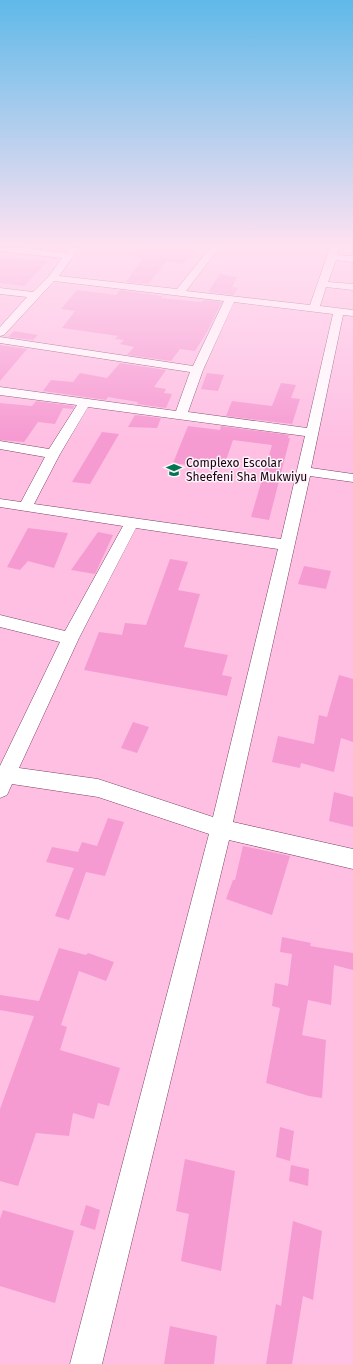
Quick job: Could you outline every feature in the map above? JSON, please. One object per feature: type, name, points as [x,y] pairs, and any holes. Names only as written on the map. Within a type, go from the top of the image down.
[{"type":"street","points":[[0,333],[20,312]]},
{"type":"street","points":[[180,415],[197,370],[225,312]]},
{"type":"street","points":[[86,1364],[221,829],[313,433],[346,312]]},
{"type":"street","points":[[0,340],[197,370]]},
{"type":"street","points":[[0,391],[313,433]]},
{"type":"street","points":[[25,507],[52,454],[85,402]]},
{"type":"street","points":[[0,445],[52,454]]},
{"type":"street","points":[[304,471],[353,478]]},
{"type":"street","points":[[0,503],[287,545]]},
{"type":"street","points":[[132,522],[70,638],[2,779],[98,788],[221,829],[353,859]]},
{"type":"street","points":[[0,621],[70,638]]},
{"type":"building","points":[[75,312],[217,312],[195,351],[180,349],[171,361],[127,355],[134,347],[120,344],[124,340],[115,339],[118,336],[62,328]]},
{"type":"building","points":[[14,331],[38,335],[33,340],[8,337]]},
{"type":"building","points":[[0,345],[27,349],[0,381]]},
{"type":"building","points":[[120,363],[166,370],[154,387],[166,389],[164,393],[172,394],[166,408],[137,404],[138,402],[108,397],[106,400],[43,391],[51,380],[73,382],[80,373],[107,378]]},
{"type":"building","points":[[207,373],[224,375],[218,391],[201,389]]},
{"type":"building","points":[[281,383],[296,385],[291,398],[300,399],[292,424],[226,416],[232,401],[272,406]]},
{"type":"building","points":[[36,401],[74,406],[73,409],[63,408],[55,424],[38,422],[24,442],[0,440],[0,403],[32,406]]},
{"type":"building","points":[[135,415],[161,418],[157,428],[128,427]]},
{"type":"building","points":[[188,426],[220,430],[221,426],[289,435],[288,438],[290,438],[269,520],[251,517],[272,445],[233,440],[224,466],[189,461],[188,465],[173,463]]},
{"type":"building","points":[[102,432],[119,434],[90,484],[72,482]]},
{"type":"building","points":[[28,528],[68,533],[54,568],[28,561],[20,570],[7,567]]},
{"type":"building","points":[[98,532],[113,535],[95,574],[71,570]]},
{"type":"building","points":[[170,559],[188,562],[178,590],[200,594],[184,647],[228,655],[222,675],[232,677],[227,696],[84,670],[99,632],[122,635],[125,623],[146,625]]},
{"type":"building","points":[[304,566],[331,571],[326,589],[298,584]]},
{"type":"building","points":[[339,675],[353,679],[353,742],[341,738],[334,772],[301,763],[300,768],[272,762],[278,736],[314,744],[319,715],[327,717]]},
{"type":"building","points":[[133,722],[149,727],[137,753],[121,748]]},
{"type":"building","points":[[334,792],[353,797],[353,827],[329,821]]},
{"type":"building","points":[[108,818],[124,822],[105,876],[86,872],[69,920],[55,916],[74,868],[46,862],[52,847],[78,852],[82,842],[97,846]]},
{"type":"building","points":[[243,846],[290,856],[272,915],[226,899],[233,880],[235,880]]},
{"type":"building","points":[[282,937],[311,943],[310,946],[353,953],[353,970],[334,965],[331,1005],[308,1000],[302,1035],[326,1040],[322,1098],[309,1096],[266,1083],[280,1008],[272,1006],[275,983],[288,986],[292,954],[280,952]]},
{"type":"building","points":[[59,948],[86,955],[88,953],[114,962],[106,981],[79,971],[61,1025],[67,1027],[60,1050],[120,1068],[109,1106],[98,1103],[94,1119],[73,1113],[69,1136],[36,1133],[18,1186],[0,1181],[0,1109],[34,1016],[0,1010],[0,995],[39,1001]]},
{"type":"building","points":[[280,1127],[294,1131],[290,1161],[276,1157]]},
{"type":"building","points":[[185,1159],[235,1171],[221,1271],[181,1261],[189,1214],[176,1211]]},
{"type":"building","points":[[291,1165],[309,1169],[308,1186],[289,1181]]},
{"type":"building","points":[[86,1205],[100,1210],[95,1230],[80,1225]]},
{"type":"building","points":[[3,1210],[74,1231],[55,1303],[0,1286],[0,1219]]},
{"type":"building","points":[[293,1221],[322,1231],[313,1300],[303,1296],[292,1364],[266,1364],[276,1304],[281,1306]]},
{"type":"building","points":[[170,1326],[217,1336],[214,1364],[164,1364]]},
{"type":"place","name":"Complexo Escolar Sheefeni Sha Mukwiyu","points":[[174,470]]}]
